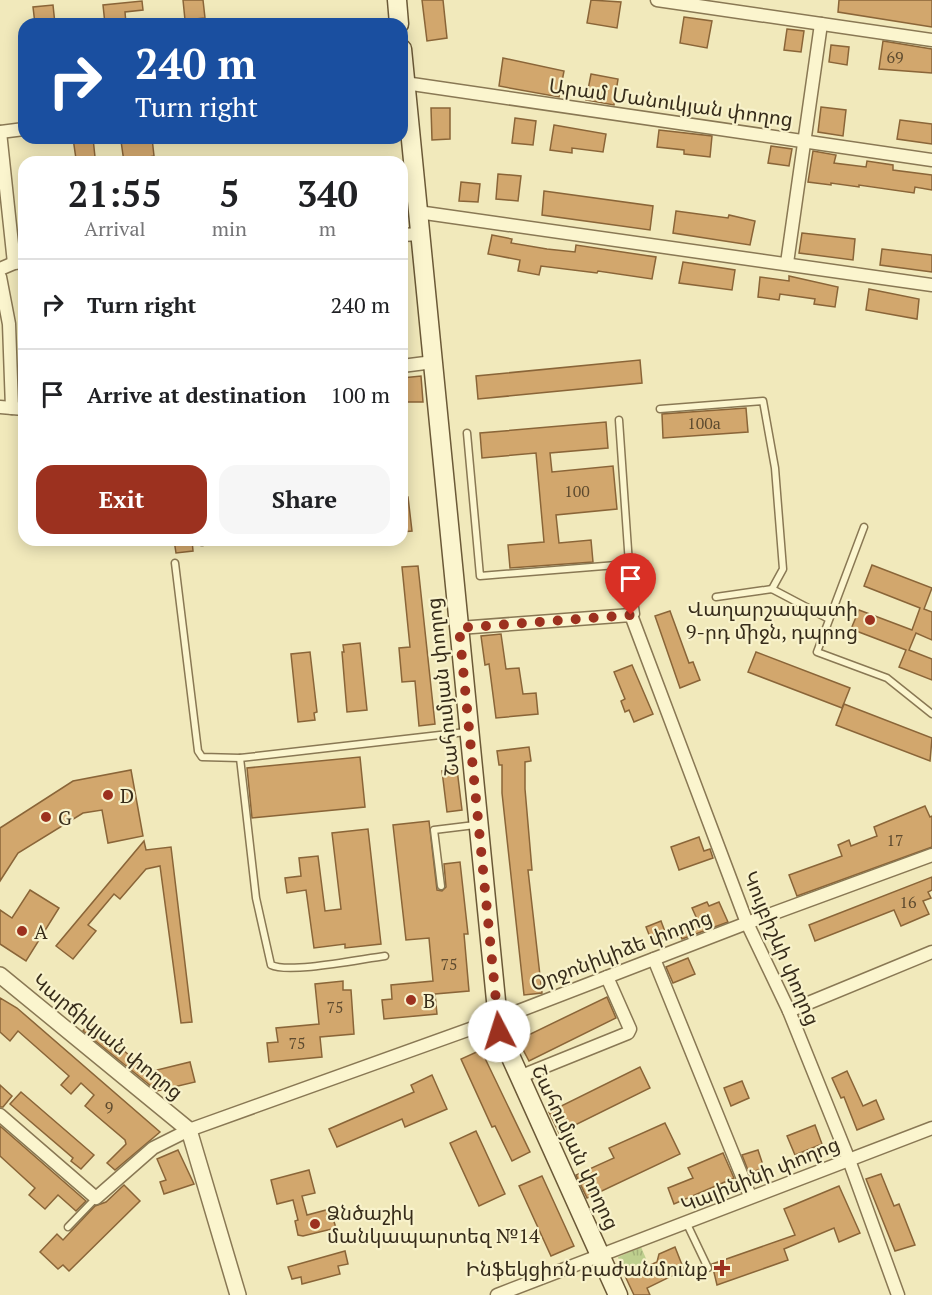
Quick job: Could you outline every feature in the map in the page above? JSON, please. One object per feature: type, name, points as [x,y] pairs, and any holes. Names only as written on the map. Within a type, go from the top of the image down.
[{"type":"main road","points":[[397,0],[398,18]]},
{"type":"main road","name":"Շահումյան փողոց","points":[[408,120],[418,212],[411,234],[433,362],[499,1031],[618,1295]]},
{"type":"street","points":[[657,0],[932,40]]},
{"type":"street","points":[[787,263],[821,24]]},
{"type":"street","name":"Արամ Մանուկյան փողոց","points":[[408,92],[804,139],[932,160]]},
{"type":"street","points":[[18,130],[0,132],[18,255]]},
{"type":"street","points":[[418,212],[932,285]]},
{"type":"street","points":[[0,269],[18,262]]},
{"type":"street","points":[[0,277],[9,324],[12,408]]},
{"type":"street","points":[[408,365],[433,362]]},
{"type":"street","points":[[459,628],[634,615]]},
{"type":"street","name":"Կույբիշևի փողոց","points":[[634,615],[747,922],[789,1011],[849,1160],[898,1295]]},
{"type":"street","name":"Օրջոնիկիձե փողոց","points":[[96,1198],[153,1148],[189,1130],[498,1019],[747,922],[932,855]]},
{"type":"street","points":[[789,1011],[932,952]]},
{"type":"street","points":[[654,959],[750,1196]]},
{"type":"street","name":"Կարճիկյան փողոց","points":[[0,975],[189,1130]]},
{"type":"street","points":[[519,1077],[628,1033],[630,1029],[607,977]]},
{"type":"street","points":[[0,1115],[96,1198]]},
{"type":"street","name":"Կալինինի փողոց","points":[[497,1295],[687,1224],[750,1196],[932,1128]]},
{"type":"street","points":[[189,1130],[238,1295]]},
{"type":"lane","points":[[660,409],[763,401],[775,468],[783,569],[772,589]]},
{"type":"lane","points":[[619,420],[634,615]]},
{"type":"lane","points":[[467,433],[480,576],[629,564]]},
{"type":"lane","points":[[864,527],[816,652],[887,678],[932,714]]},
{"type":"lane","points":[[175,563],[198,751],[206,758],[240,759],[470,732]]},
{"type":"lane","points":[[716,597],[772,589],[829,619]]},
{"type":"lane","points":[[240,759],[256,898],[272,965],[279,969],[295,968],[385,956]]},
{"type":"lane","points":[[441,886],[434,830],[479,825]]},
{"type":"lane","points":[[68,1227],[96,1198]]},
{"type":"lane","points":[[687,1224],[708,1268]]},
{"type":"green space","points":[[641,1247],[647,1261],[623,1271],[618,1257]]},
{"type":"building","points":[[183,0],[203,0],[205,18],[185,18]]},
{"type":"building","points":[[422,0],[443,0],[447,38],[427,41]]},
{"type":"building","points":[[591,0],[621,2],[617,28],[587,23]]},
{"type":"building","points":[[839,0],[932,0],[932,27],[838,12]]},
{"type":"building","points":[[142,1],[143,10],[125,12],[126,18],[104,18],[103,5]]},
{"type":"building","points":[[53,5],[54,18],[34,18],[33,7]]},
{"type":"building","points":[[684,17],[712,21],[707,48],[680,43]]},
{"type":"building","points":[[787,29],[804,31],[801,52],[784,50]]},
{"type":"building","points":[[883,41],[932,49],[932,73],[879,69]]},
{"type":"building","points":[[831,45],[849,47],[847,65],[829,62]]},
{"type":"building","points":[[503,58],[564,71],[559,97],[499,86]]},
{"type":"building","points":[[591,74],[618,79],[614,105],[586,100]]},
{"type":"building","points":[[821,107],[846,110],[843,136],[818,132]]},
{"type":"building","points":[[431,108],[450,108],[450,139],[432,140]]},
{"type":"building","points":[[515,118],[536,121],[533,145],[512,143]]},
{"type":"building","points":[[900,120],[932,124],[932,144],[897,139]]},
{"type":"building","points":[[554,125],[606,134],[603,152],[572,148],[572,153],[550,150]]},
{"type":"building","points":[[659,130],[712,136],[710,157],[684,154],[684,150],[657,147]]},
{"type":"building","points":[[74,144],[94,144],[95,156],[76,156]]},
{"type":"building","points":[[121,144],[153,144],[154,156],[123,156]]},
{"type":"building","points":[[771,146],[792,149],[789,166],[768,163]]},
{"type":"building","points":[[813,151],[836,155],[834,163],[866,167],[867,161],[893,165],[893,170],[932,175],[932,190],[915,187],[914,193],[859,185],[859,187],[808,182]]},
{"type":"building","points":[[498,174],[521,176],[518,201],[496,199]]},
{"type":"building","points":[[461,182],[480,184],[478,202],[459,201]]},
{"type":"building","points":[[544,191],[653,206],[650,230],[542,215]]},
{"type":"building","points":[[676,211],[728,218],[729,215],[755,221],[750,245],[673,233]]},
{"type":"building","points":[[802,233],[855,239],[853,260],[799,253]]},
{"type":"building","points":[[492,235],[512,239],[511,243],[547,249],[575,252],[576,245],[656,257],[652,279],[541,266],[539,275],[518,271],[520,260],[488,254]]},
{"type":"building","points":[[882,249],[932,255],[932,272],[880,265]]},
{"type":"building","points":[[683,262],[735,270],[732,290],[679,283]]},
{"type":"building","points":[[789,276],[838,287],[835,307],[814,304],[815,299],[780,294],[779,300],[758,297],[760,277],[789,281]]},
{"type":"building","points":[[869,289],[919,299],[917,319],[866,310]]},
{"type":"building","points":[[640,360],[642,383],[478,399],[476,376]]},
{"type":"building","points":[[421,376],[423,402],[408,402],[408,377]]},
{"type":"building","points":[[746,408],[748,432],[663,438],[662,414]]},
{"type":"building","points":[[606,422],[608,448],[550,453],[552,472],[613,466],[617,509],[556,515],[559,543],[591,540],[593,562],[510,568],[508,545],[544,542],[536,453],[482,458],[480,433]]},
{"type":"building","points":[[408,497],[412,531],[408,531]]},
{"type":"building","points":[[175,546],[193,546],[193,551],[176,553]]},
{"type":"building","name":"Վաղարշապատի 9-րդ միջն, դպրոց","points":[[872,565],[932,588],[924,609],[932,612],[932,640],[916,633],[909,650],[932,659],[932,680],[899,667],[906,650],[851,629],[859,610],[912,630],[920,608],[864,586]]},
{"type":"building","points":[[418,566],[435,724],[419,726],[415,681],[402,682],[399,648],[410,647],[402,567]]},
{"type":"building","points":[[670,611],[689,663],[693,662],[700,680],[680,688],[655,616]]},
{"type":"building","points":[[501,634],[506,669],[519,668],[523,694],[536,693],[538,714],[496,718],[489,664],[485,665],[481,636]]},
{"type":"building","points":[[360,643],[367,710],[347,712],[343,645]]},
{"type":"building","points":[[310,652],[317,712],[314,713],[315,720],[298,722],[291,654]]},
{"type":"building","points":[[756,652],[850,688],[842,708],[748,672]]},
{"type":"building","points":[[632,665],[653,714],[634,722],[629,710],[625,712],[621,701],[625,699],[614,672]]},
{"type":"building","points":[[844,704],[932,738],[930,761],[836,725]]},
{"type":"building","points":[[529,747],[531,761],[525,762],[525,789],[532,870],[528,870],[542,993],[524,995],[502,793],[502,765],[499,765],[497,751]]},
{"type":"building","points":[[360,757],[365,807],[252,818],[247,768]]},
{"type":"building","points":[[457,769],[462,810],[447,812],[442,771]]},
{"type":"building","points":[[131,770],[143,836],[108,843],[102,810],[83,813],[18,853],[0,881],[0,828],[73,781]]},
{"type":"building","points":[[925,806],[930,817],[932,816],[932,847],[797,896],[789,875],[842,856],[838,845],[849,840],[851,846],[877,836],[874,827]]},
{"type":"building","points":[[429,821],[437,890],[442,891],[446,887],[444,864],[460,862],[468,934],[464,934],[469,991],[435,994],[437,1014],[384,1019],[382,1000],[392,999],[391,985],[433,981],[429,938],[406,940],[393,825]]},
{"type":"building","points":[[368,829],[381,944],[345,948],[345,944],[314,948],[306,890],[287,893],[285,878],[301,876],[299,858],[318,856],[325,911],[341,909],[332,833]]},
{"type":"building","points":[[699,837],[704,851],[710,849],[713,858],[679,870],[671,847]]},
{"type":"building","points":[[144,841],[146,850],[171,847],[192,1022],[181,1023],[160,866],[146,869],[120,899],[114,894],[88,925],[96,931],[73,959],[56,946]]},
{"type":"building","points":[[932,877],[932,890],[928,892],[931,898],[923,901],[929,914],[901,926],[894,910],[815,941],[809,925]]},
{"type":"building","name":"A","points":[[30,890],[59,908],[26,961],[0,944],[0,910],[12,918]]},
{"type":"building","points":[[707,902],[709,906],[719,902],[728,922],[682,939],[677,928],[697,919],[692,908]]},
{"type":"building","points":[[661,921],[667,937],[652,942],[646,927]]},
{"type":"building","points":[[688,958],[695,974],[673,983],[666,967]]},
{"type":"building","points":[[343,981],[343,990],[351,990],[354,1034],[320,1037],[322,1057],[269,1062],[267,1043],[278,1042],[276,1028],[319,1024],[315,984]]},
{"type":"building","points":[[607,997],[616,1018],[529,1061],[518,1040]]},
{"type":"building","points":[[0,998],[17,1008],[160,1132],[115,1170],[107,1163],[126,1144],[125,1140],[85,1106],[94,1095],[81,1083],[71,1094],[61,1085],[69,1076],[18,1031],[10,1041],[0,1032]]},
{"type":"building","points":[[90,1022],[149,1072],[190,1062],[195,1082],[157,1091],[83,1031]]},
{"type":"building","points":[[481,1050],[530,1152],[512,1161],[495,1126],[492,1127],[461,1059]]},
{"type":"building","points":[[640,1067],[650,1088],[559,1133],[549,1112]]},
{"type":"building","points":[[847,1071],[863,1106],[876,1100],[884,1119],[857,1130],[844,1097],[841,1098],[832,1078]]},
{"type":"building","points":[[432,1075],[447,1109],[405,1127],[402,1119],[337,1147],[329,1129],[414,1092],[411,1085]]},
{"type":"building","points":[[742,1081],[749,1098],[731,1106],[724,1088]]},
{"type":"building","points":[[0,1085],[12,1096],[3,1107],[0,1107]]},
{"type":"building","points":[[21,1092],[94,1155],[81,1169],[71,1161],[73,1158],[10,1104]]},
{"type":"building","points":[[665,1123],[680,1154],[587,1198],[576,1175],[614,1158],[609,1148]]},
{"type":"building","points":[[815,1125],[822,1144],[795,1155],[787,1136]]},
{"type":"building","points":[[0,1126],[86,1201],[76,1211],[58,1195],[45,1209],[29,1195],[35,1188],[0,1156]]},
{"type":"building","points":[[476,1131],[505,1194],[479,1206],[450,1143]]},
{"type":"building","points":[[178,1150],[194,1184],[164,1194],[160,1182],[166,1180],[157,1159]]},
{"type":"building","points":[[758,1150],[764,1168],[749,1173],[742,1155]]},
{"type":"building","points":[[723,1153],[734,1178],[674,1204],[668,1188],[693,1178],[688,1168]]},
{"type":"building","points":[[309,1170],[315,1193],[302,1196],[307,1215],[330,1209],[336,1228],[303,1236],[298,1235],[295,1221],[298,1220],[293,1200],[277,1204],[271,1180]]},
{"type":"building","points":[[881,1174],[894,1206],[899,1204],[915,1245],[895,1251],[866,1179]]},
{"type":"building","points":[[542,1176],[574,1246],[551,1256],[519,1186]]},
{"type":"building","points":[[124,1185],[140,1201],[69,1271],[63,1265],[58,1269],[40,1252],[57,1234],[63,1240],[95,1206],[106,1202]]},
{"type":"building","points":[[839,1186],[860,1233],[839,1242],[834,1228],[784,1249],[788,1260],[717,1285],[712,1264],[795,1235],[784,1209]]},
{"type":"building","points":[[675,1247],[684,1270],[647,1288],[650,1295],[634,1295],[625,1276],[657,1262],[659,1254]]},
{"type":"building","points":[[345,1251],[348,1264],[338,1266],[340,1274],[302,1284],[301,1277],[292,1279],[288,1267]]},
{"type":"place","name":"Վաղարշապատի 9-րդ միջն, դպրոց","points":[[870,620]]},
{"type":"place","name":"D","points":[[108,795]]},
{"type":"place","name":"G","points":[[46,817]]},
{"type":"place","name":"A","points":[[22,931]]},
{"type":"place","name":"B","points":[[411,1000]]},
{"type":"place","name":"Ձնծաշիկ մանկապարտեզ №14","points":[[315,1224]]},
{"type":"place","name":"Ինֆեկցիոն բաժանմունք","points":[[722,1268]]},
{"type":"route","points":[[499,1031],[459,628],[631,615]]}]
